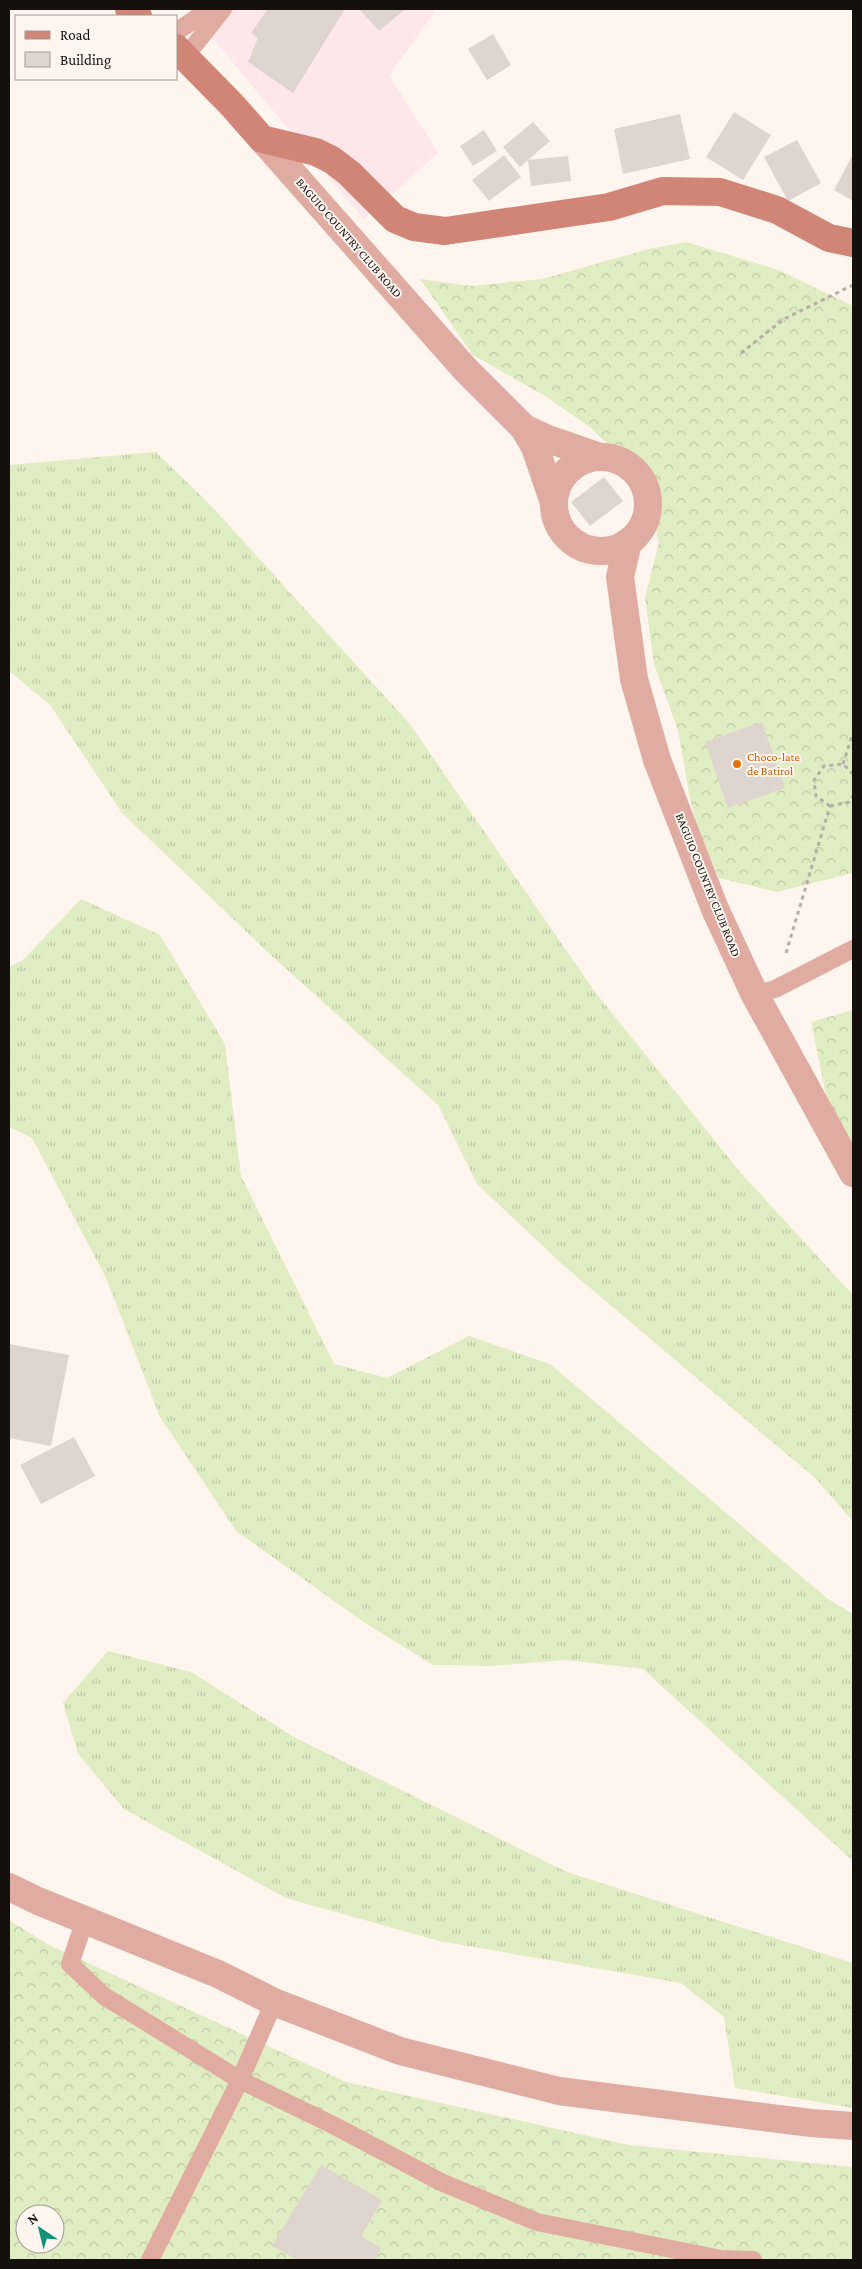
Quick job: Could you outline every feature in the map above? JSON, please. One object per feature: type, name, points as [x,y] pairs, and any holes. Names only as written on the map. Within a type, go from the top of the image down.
[{"type":"main road","name":"BAGUIO COUNTRY CLUB ROAD","points":[[179,46],[262,139]]},
{"type":"main road","points":[[262,139],[316,152],[332,160],[349,173],[395,219],[414,227],[445,231],[610,208],[663,191],[720,192],[777,210],[829,238],[853,243]]},
{"type":"street","name":"BAGUIO COUNTRY CLUB ROAD","points":[[262,139],[465,369],[524,428],[535,447],[554,500]]},
{"type":"street","name":"BAGUIO COUNTRY CLUB ROAD","points":[[524,428],[545,438],[600,457]]},
{"type":"street","points":[[600,457],[616,459],[637,474],[646,489],[648,506],[644,522],[628,542],[620,547],[602,551],[584,548],[569,539],[556,518],[554,500],[559,483],[570,469],[584,460],[600,457]]},
{"type":"street","name":"BAGUIO COUNTRY CLUB ROAD","points":[[628,542],[620,578],[634,679],[657,760],[716,909],[765,992],[853,1173]]},
{"type":"street","name":"BAGUIO COUNTRY CLUB ROAD","points":[[602,551],[620,578]]},
{"type":"street","points":[[9,1887],[218,1974],[274,2002],[400,2051],[559,2091],[811,2123],[853,2126]]},
{"type":"lane","points":[[179,46],[210,9]]},
{"type":"lane","points":[[179,46],[223,9]]},
{"type":"lane","points":[[765,992],[853,949]]},
{"type":"lane","points":[[85,1920],[70,1964],[104,1996],[240,2080],[334,2125],[442,2182],[537,2222],[721,2259],[753,2260]]},
{"type":"lane","points":[[150,2260],[240,2080],[274,2002]]},
{"type":"path","points":[[741,353],[784,319],[853,284]]},
{"type":"path","points":[[843,764],[853,732]]},
{"type":"path","points":[[843,764],[853,774]]},
{"type":"path","points":[[843,764],[824,766],[814,780],[816,796],[830,806],[849,802],[853,796]]},
{"type":"path","points":[[765,992],[830,806]]},
{"type":"shaded area","points":[[188,9],[437,9],[389,75],[438,153],[364,219]]},
{"type":"green space","points":[[686,242],[779,270],[853,306],[853,873],[777,892],[719,878],[698,830],[690,799],[678,730],[654,664],[645,598],[659,542],[643,479],[591,428],[545,396],[473,355],[420,279],[471,286],[542,279],[649,249]]},
{"type":"green space","points":[[156,452],[214,509],[409,723],[595,992],[740,1172],[853,1295],[853,1521],[815,1478],[563,1265],[477,1184],[438,1105],[274,958],[122,813],[50,705],[9,671],[9,465]]},
{"type":"green space","points":[[81,899],[160,935],[225,1044],[241,1176],[334,1364],[387,1378],[469,1336],[550,1364],[828,1599],[853,1614],[853,1861],[643,1669],[566,1660],[491,1666],[433,1665],[362,1621],[236,1531],[160,1417],[106,1278],[32,1138],[9,1127],[9,967],[23,960]]},
{"type":"green space","points":[[853,1010],[853,1144],[827,1100],[811,1022]]},
{"type":"green space","points":[[108,1651],[191,1672],[294,1737],[567,1872],[853,1963],[853,2108],[735,2088],[724,2017],[681,1983],[439,1941],[286,1898],[124,1809],[78,1754],[63,1703]]},
{"type":"green space","points":[[9,1920],[49,1945],[346,2082],[629,2145],[853,2167],[853,2260],[9,2260]]},
{"type":"building","points":[[268,9],[345,9],[293,93],[248,62],[258,38],[251,33]]},
{"type":"building","points":[[359,9],[403,9],[404,10],[379,31]]},
{"type":"building","points":[[493,34],[511,65],[487,80],[468,49]]},
{"type":"building","points":[[734,112],[771,135],[743,180],[706,157]]},
{"type":"building","points":[[680,114],[690,159],[623,174],[614,129]]},
{"type":"building","points":[[533,122],[550,141],[520,167],[503,147]]},
{"type":"building","points":[[484,130],[497,151],[473,166],[460,146]]},
{"type":"building","points":[[797,140],[821,183],[788,201],[764,157]]},
{"type":"building","points":[[853,154],[853,201],[834,190]]},
{"type":"building","points":[[504,155],[521,177],[489,201],[472,180]]},
{"type":"building","points":[[568,156],[571,181],[531,186],[528,160]]},
{"type":"building","points":[[604,477],[623,501],[590,526],[571,502]]},
{"type":"building","points":[[762,722],[785,788],[728,808],[705,742]]},
{"type":"building","points":[[9,1344],[69,1355],[51,1446],[9,1438]]},
{"type":"building","points":[[74,1437],[95,1476],[41,1504],[20,1465]]},
{"type":"building","points":[[321,2165],[382,2200],[361,2236],[381,2248],[374,2260],[297,2260],[272,2246]]},
{"type":"place","name":"Choco-late de Batirol","points":[[737,764]]}]
